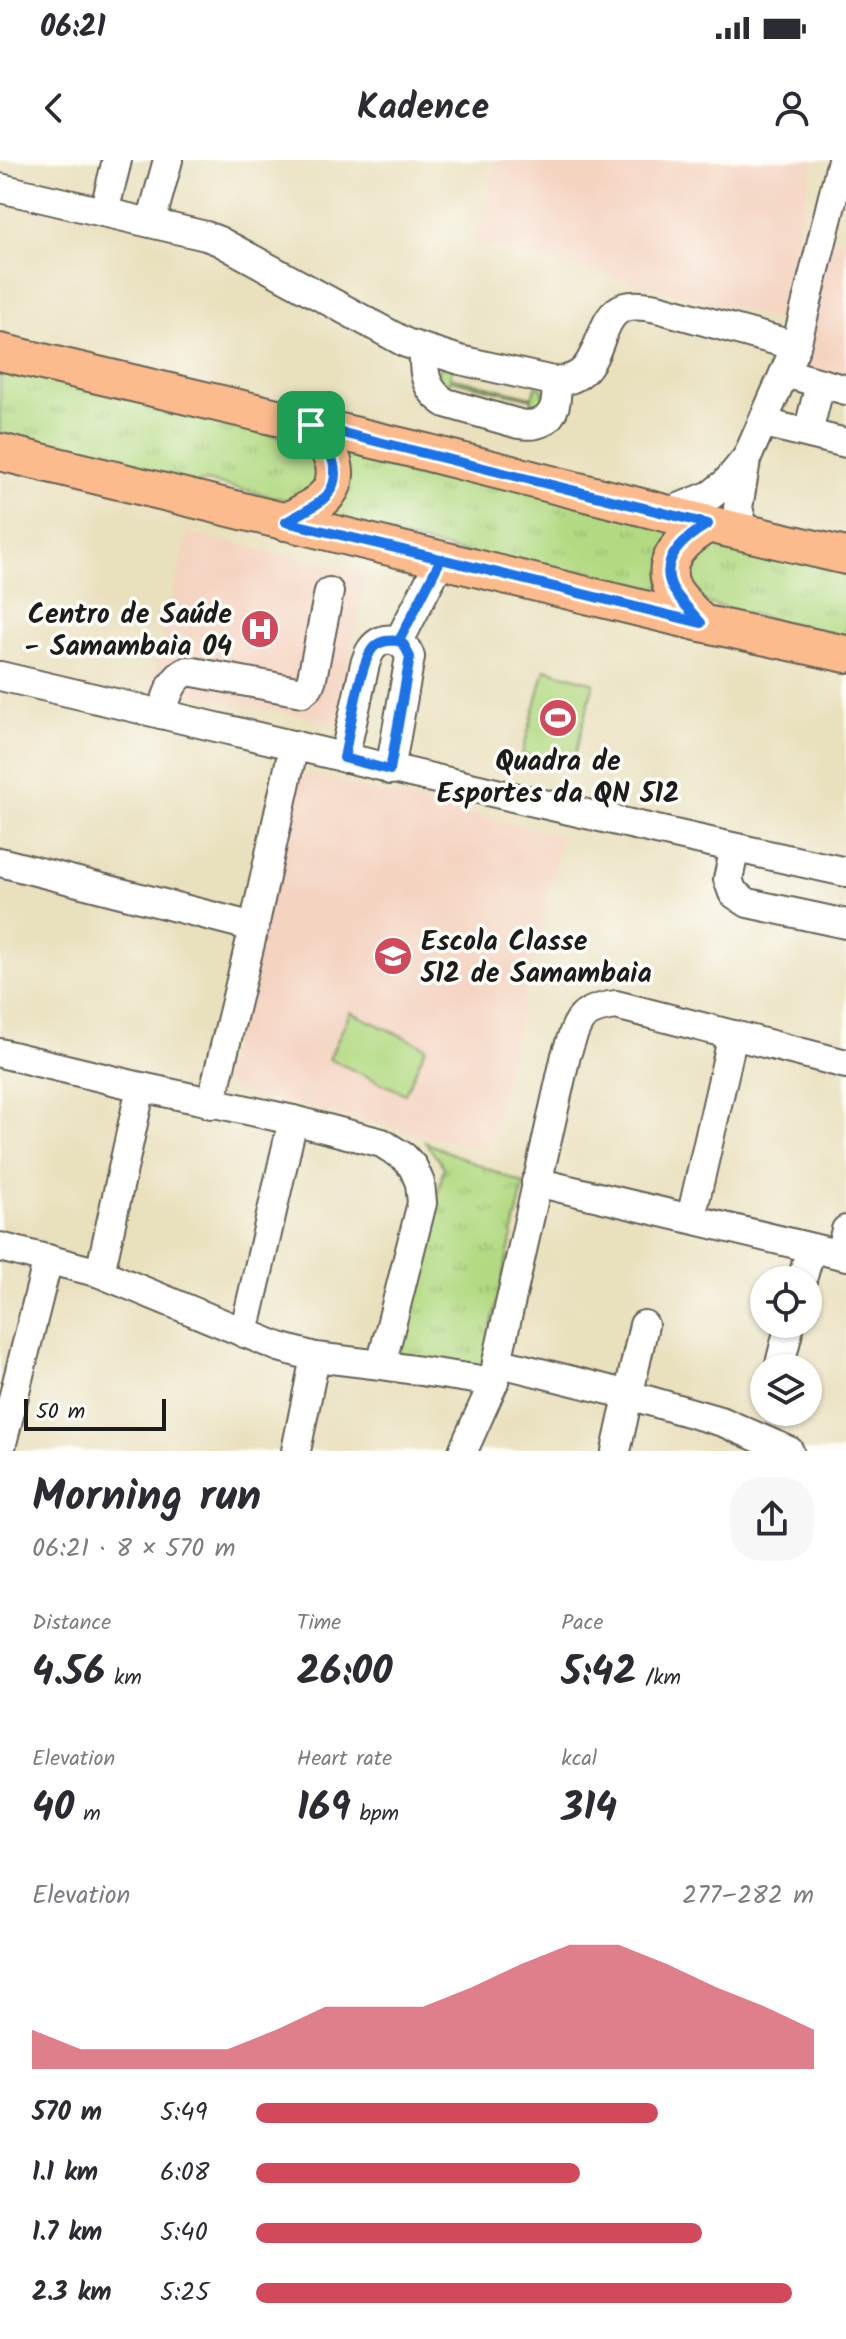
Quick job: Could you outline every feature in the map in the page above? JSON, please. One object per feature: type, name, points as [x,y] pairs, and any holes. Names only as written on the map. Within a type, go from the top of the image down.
[{"type":"main road","points":[[0,352],[846,556]]},
{"type":"main road","points":[[286,522],[325,497],[332,486],[335,469],[330,452],[311,425]]},
{"type":"main road","points":[[0,452],[701,623],[846,654]]},
{"type":"main road","points":[[701,623],[673,588],[668,571],[679,546],[708,524]]},
{"type":"street","points":[[104,212],[117,160]]},
{"type":"street","points":[[151,222],[168,160]]},
{"type":"street","points":[[666,513],[711,495],[746,460],[796,346],[840,194],[842,160]]},
{"type":"street","points":[[0,188],[151,222],[219,241],[394,337],[424,350],[555,381],[573,377],[585,369],[615,313],[624,307],[657,308],[796,346]]},
{"type":"street","points":[[424,350],[425,378],[430,390],[439,399],[519,424],[530,426],[547,419],[557,402],[555,381]]},
{"type":"street","points":[[785,373],[833,387],[808,433]]},
{"type":"street","points":[[764,423],[846,443]]},
{"type":"street","points":[[745,533],[738,508],[746,460]]},
{"type":"street","points":[[399,641],[441,559]]},
{"type":"street","points":[[161,714],[174,682],[180,674],[188,671],[302,692],[312,678],[329,592]]},
{"type":"street","points":[[344,758],[371,649],[380,643],[399,641],[410,657],[390,770]]},
{"type":"street","points":[[0,676],[390,770],[846,872]]},
{"type":"street","points":[[211,1104],[294,745]]},
{"type":"street","points":[[735,848],[728,879],[733,893],[748,903],[846,924]]},
{"type":"street","points":[[0,862],[254,927]]},
{"type":"street","points":[[463,1451],[496,1372],[566,1055],[584,1013],[616,1005],[846,1064]]},
{"type":"street","points":[[691,1218],[733,1035]]},
{"type":"street","points":[[0,1053],[211,1104],[293,1120],[382,1143],[404,1157],[413,1167],[420,1183],[422,1203],[381,1365]]},
{"type":"street","points":[[100,1273],[141,1087]]},
{"type":"street","points":[[244,1333],[293,1120]]},
{"type":"street","points":[[536,1182],[811,1248],[844,1247]]},
{"type":"street","points":[[0,1247],[100,1273],[279,1347],[315,1357],[381,1365],[496,1372],[629,1395],[777,1440]]},
{"type":"street","points":[[806,1266],[811,1248]]},
{"type":"street","points":[[0,1451],[48,1259]]},
{"type":"street","points":[[616,1451],[644,1325]]},
{"type":"street","points":[[296,1451],[315,1357]]},
{"type":"shaded area","points":[[496,160],[814,160],[776,319],[476,242]]},
{"type":"shaded area","points":[[830,242],[846,242],[846,383],[814,376],[798,359]]},
{"type":"shaded area","name":"Centro de Saúde - Samambaia 04","points":[[188,533],[366,574],[336,724],[151,685]]},
{"type":"shaded area","name":"Escola Classe 512 de Samambaia","points":[[295,772],[562,836],[488,1151],[233,1090],[224,1077]]},
{"type":"green space","points":[[0,361],[206,411],[217,422],[304,442],[324,477],[291,501],[206,481],[190,486],[0,442]]},
{"type":"green space","points":[[453,365],[450,377],[532,397],[536,385],[543,390],[545,403],[530,414],[532,399],[450,380],[447,391],[443,389],[438,371]]},
{"type":"green space","points":[[332,441],[685,526],[667,602],[314,516]]},
{"type":"green space","points":[[701,534],[846,565],[846,637],[710,604],[689,592],[679,557]]},
{"type":"green space","name":"Quadra de Esportes da QN 512","points":[[545,669],[594,683],[572,767],[522,754]]},
{"type":"green space","points":[[350,1012],[426,1047],[405,1094],[329,1059]]},
{"type":"green space","points":[[425,1142],[524,1184],[482,1366],[472,1372],[393,1352],[408,1325],[444,1167]]},
{"type":"place","name":"Centro de Saúde - Samambaia 04","points":[[260,629]]},
{"type":"place","name":"Quadra de Esportes da QN 512","points":[[558,718]]},
{"type":"place","name":"Escola Classe 512 de Samambaia","points":[[393,956]]},
{"type":"route","points":[[311,425],[330,452],[335,469],[332,486],[325,497],[286,522],[441,559],[399,641],[380,643],[371,649],[344,758],[390,770],[410,657],[399,641],[441,559],[701,623],[673,588],[668,571],[679,546],[708,524],[311,425]]}]
